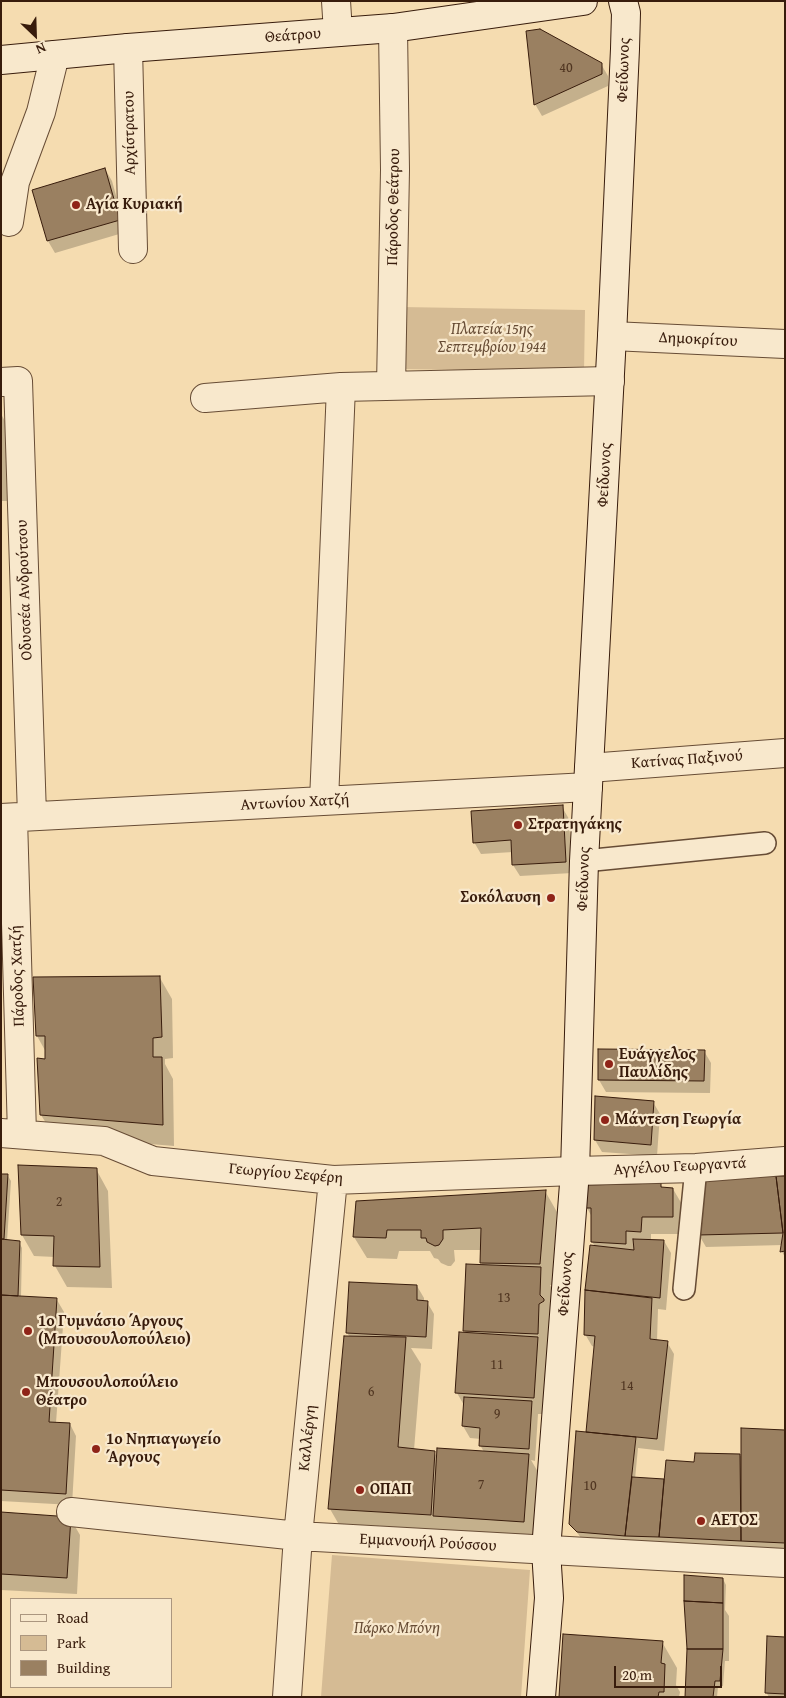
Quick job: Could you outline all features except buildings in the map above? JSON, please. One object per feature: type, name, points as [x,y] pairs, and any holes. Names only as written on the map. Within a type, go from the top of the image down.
[{"type":"street","points":[[336,1],[338,32]]},
{"type":"street","name":"Φείδωνος","points":[[541,1697],[549,1598],[546,1550],[575,1171],[584,862],[610,381],[625,48],[626,13],[623,1]]},
{"type":"street","name":"Θεάτρου","points":[[1,60],[128,48],[393,28],[566,2]]},
{"type":"street","name":"Πάροδος Θεάτρου","points":[[391,386],[395,170],[393,28]]},
{"type":"street","name":"Αρχίστρατου","points":[[128,48],[133,249]]},
{"type":"street","points":[[9,222],[15,182],[41,112],[55,55]]},
{"type":"street","name":"Δημοκρίτου","points":[[612,336],[785,344]]},
{"type":"street","name":"Οδυσσέα Ανδρούτσου","points":[[1,382],[18,381],[15,817]]},
{"type":"street","points":[[205,398],[341,387],[610,381]]},
{"type":"street","points":[[324,801],[341,387]]},
{"type":"street","name":"Κατίνας Παξινού","points":[[589,778],[785,753]]},
{"type":"street","name":"Αντωνίου Χατζή","points":[[15,817],[324,801],[589,778]]},
{"type":"street","name":"Πάροδος Χατζή","points":[[12,1133],[15,817]]},
{"type":"street","name":"Γεωργίου Σεφέρη","points":[[12,1133],[104,1141],[153,1161],[333,1180],[575,1171]]},
{"type":"street","name":"Αγγέλου Γεωργαντά","points":[[575,1171],[696,1168],[785,1161]]},
{"type":"street","name":"Καλλέργη","points":[[287,1697],[298,1536],[333,1180]]},
{"type":"street","name":"Εμμανουήλ Ρούσσου","points":[[71,1512],[298,1536],[785,1563]]},
{"type":"lane","points":[[584,862],[765,843]]},
{"type":"lane","points":[[684,1289],[696,1168]]},
{"type":"green space","name":"Πλατεία 15ης Σεπτεμβρίου 1944","points":[[401,307],[585,310],[584,372],[400,369]]},
{"type":"green space","name":"Πάρκο Μπόνη","points":[[332,1555],[530,1570],[521,1697],[321,1697]]},
{"type":"place","name":"Αγία Κυριακή","points":[[76,205]]},
{"type":"place","name":"Στρατηγάκης","points":[[518,825]]},
{"type":"place","name":"Σοκόλαυση","points":[[551,898]]},
{"type":"place","name":"Ευάγγελος Παυλίδης","points":[[609,1064]]},
{"type":"place","name":"Μάντεση Γεωργία","points":[[605,1120]]},
{"type":"place","name":"1ο Γυμνάσιο Άργους (Μπουσουλοπούλειο)","points":[[28,1331]]},
{"type":"place","name":"Μπουσουλοπούλειο Θέατρο","points":[[26,1392]]},
{"type":"place","name":"1ο Νηπιαγωγείο Άργους","points":[[96,1449]]},
{"type":"place","name":"ΟΠΑΠ","points":[[360,1490]]},
{"type":"place","name":"ΑΕΤΟΣ","points":[[701,1521]]}]
